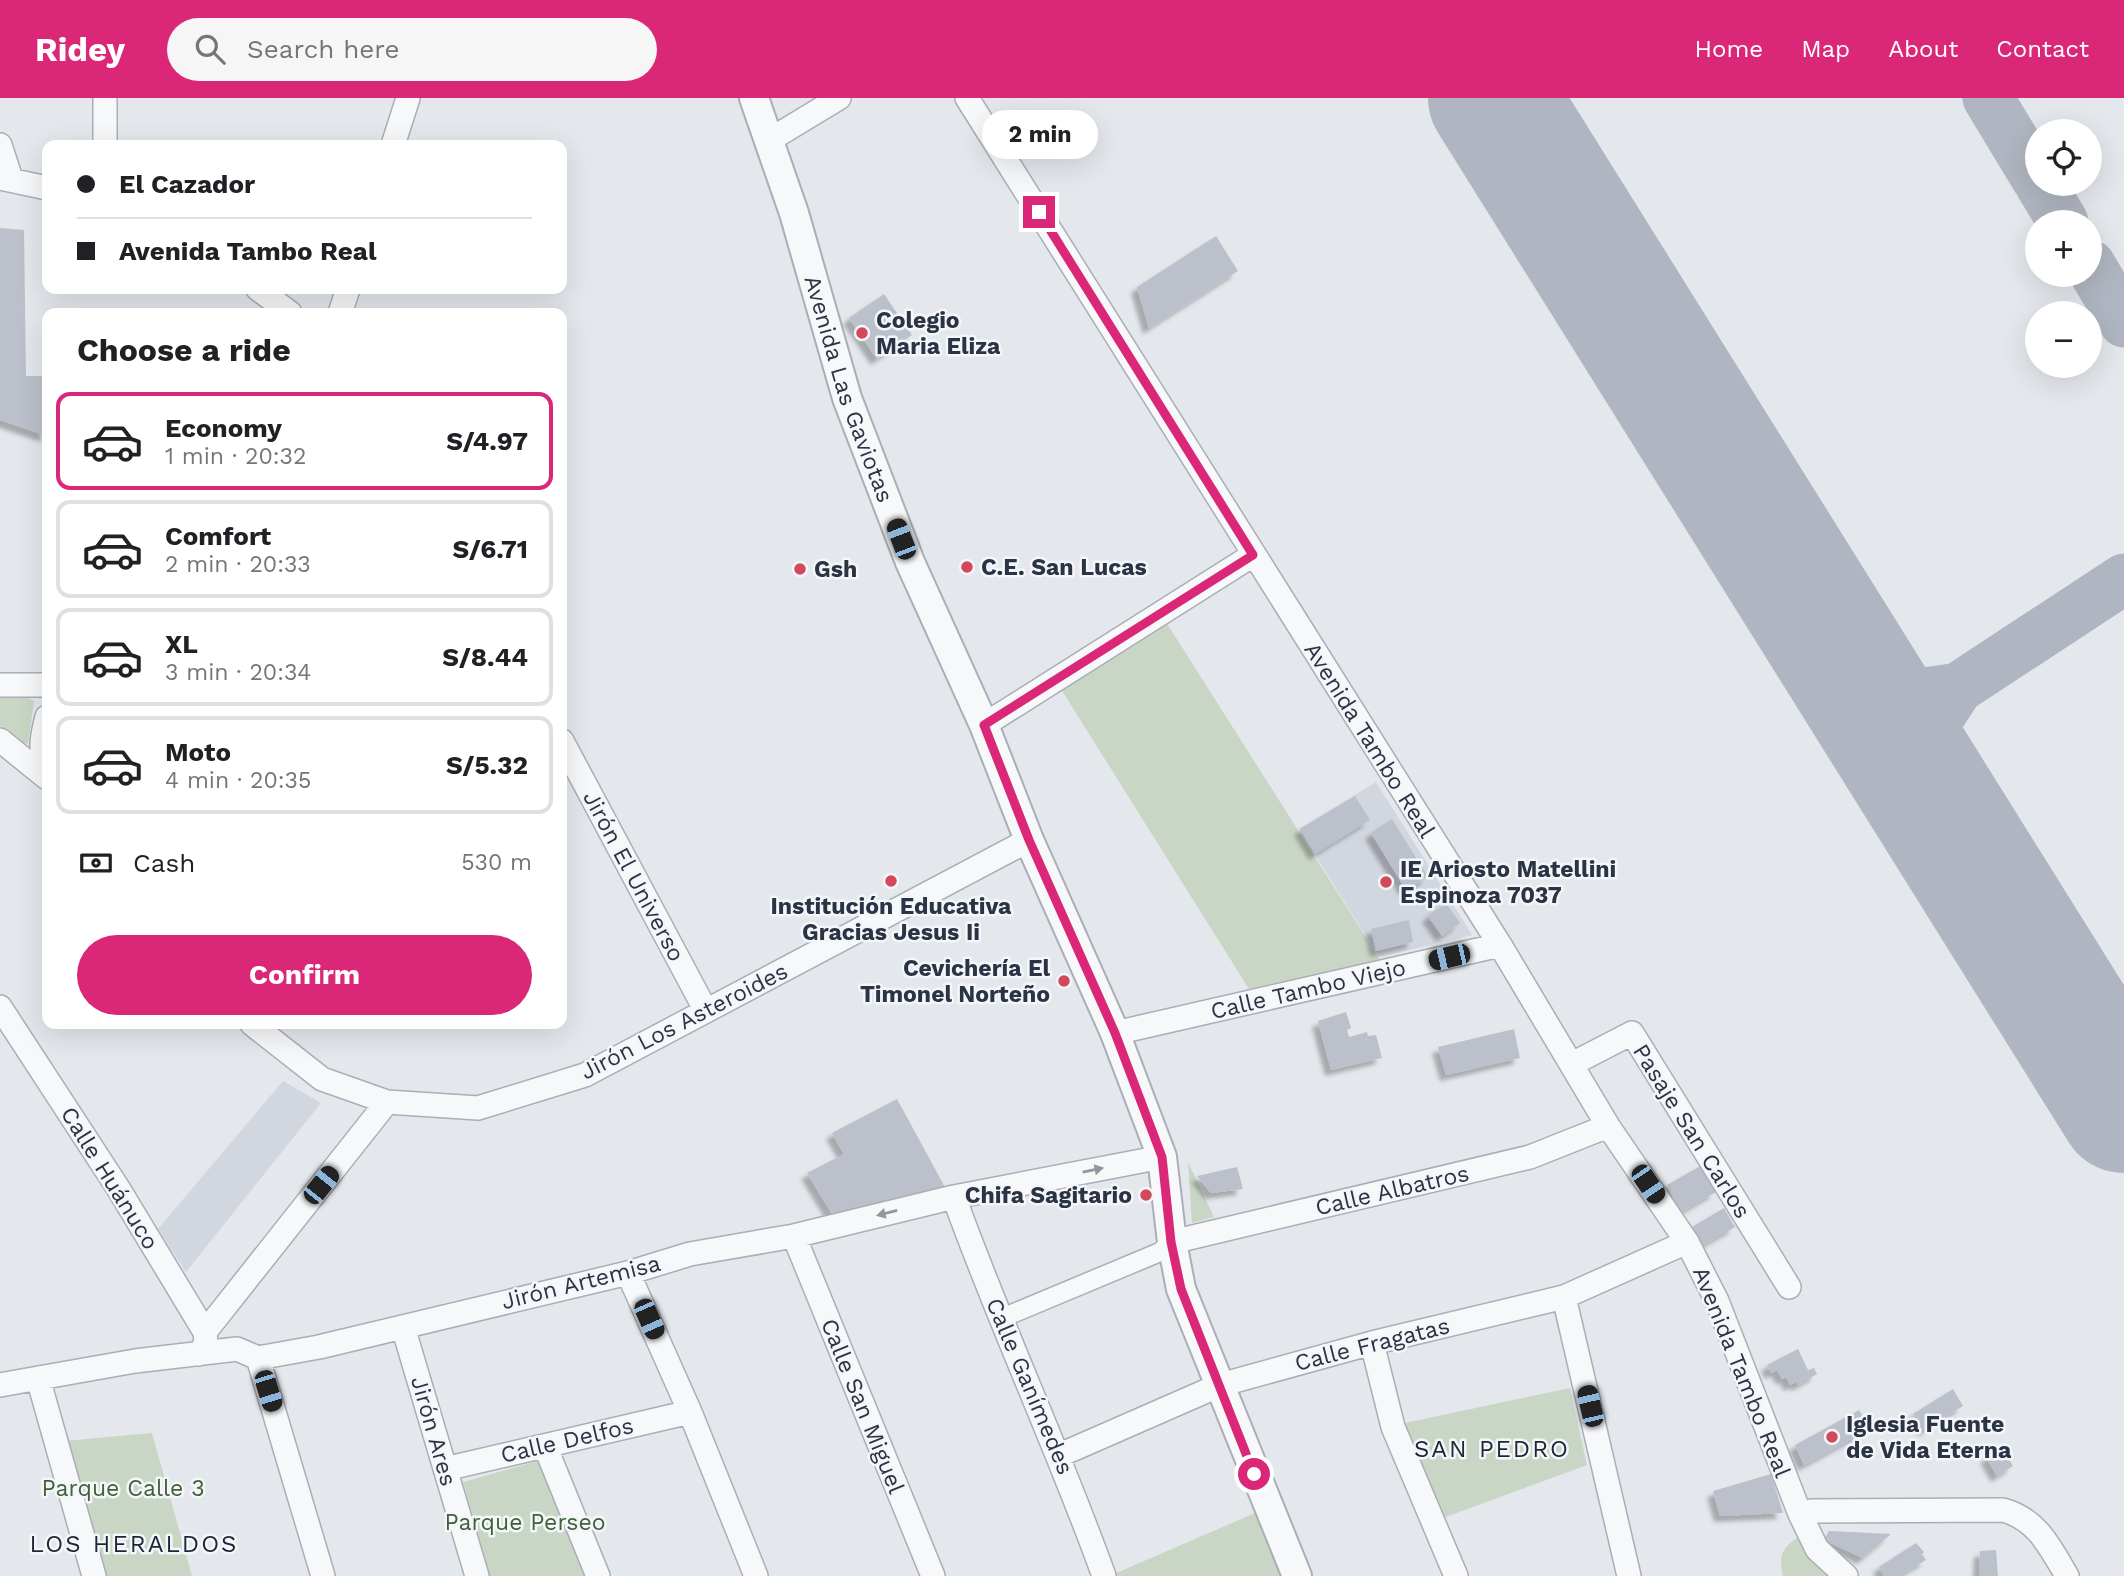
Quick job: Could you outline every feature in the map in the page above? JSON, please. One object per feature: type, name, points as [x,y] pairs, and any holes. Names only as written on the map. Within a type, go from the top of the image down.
[{"type":"street","points":[[105,98],[105,140]]},
{"type":"street","points":[[395,140],[408,98]]},
{"type":"street","name":"Avenida Las Gaviotas","points":[[754,98],[794,213],[848,398],[909,562],[984,725],[1029,840],[1115,1033],[1162,1157],[1171,1242],[1181,1289],[1297,1576]]},
{"type":"street","points":[[768,141],[839,98]]},
{"type":"street","name":"Avenida Tambo Real","points":[[967,98],[1500,945],[1608,1126],[1687,1242],[1717,1301],[1800,1514],[1820,1553],[1846,1576]]},
{"type":"street","points":[[0,145],[6,179],[42,187]]},
{"type":"street","points":[[265,294],[283,308]]},
{"type":"street","points":[[984,725],[1253,555]]},
{"type":"street","points":[[0,685],[42,685]]},
{"type":"street","points":[[0,740],[42,774]]},
{"type":"street","name":"Jirón El Universo","points":[[567,750],[706,1011]]},
{"type":"street","name":"Jirón Los Asteroides","points":[[258,1029],[322,1079],[387,1102],[478,1108],[585,1075],[1029,840]]},
{"type":"street","name":"Calle Tambo Viejo","points":[[1115,1033],[1500,945]]},
{"type":"street","name":"Calle Huánuco","points":[[0,1007],[118,1188],[202,1343]]},
{"type":"street","name":"Pasaje San Carlos","points":[[1572,1064],[1632,1033],[1789,1287]]},
{"type":"street","points":[[202,1343],[387,1102]]},
{"type":"street","name":"Calle Albatros","points":[[1171,1242],[1530,1157],[1608,1126]]},
{"type":"street","name":"Jirón Artemisa","points":[[0,1385],[202,1343],[237,1349],[258,1358],[403,1327],[628,1273],[690,1254],[794,1236],[954,1197],[1162,1157]]},
{"type":"street","name":"Calle Ganímedes","points":[[954,1197],[1060,1455],[1104,1576]]},
{"type":"street","name":"Calle San Miguel","points":[[794,1236],[933,1576]]},
{"type":"street","points":[[1002,1318],[1160,1252],[1171,1242]]},
{"type":"street","name":"Calle Fragatas","points":[[1060,1455],[1220,1385],[1372,1343],[1564,1297],[1687,1242]]},
{"type":"street","points":[[628,1273],[690,1412],[756,1576]]},
{"type":"street","points":[[1564,1297],[1629,1576]]},
{"type":"street","name":"Jirón Ares","points":[[403,1327],[477,1576]]},
{"type":"street","points":[[1372,1343],[1393,1427],[1456,1576]]},
{"type":"street","points":[[258,1358],[323,1576]]},
{"type":"street","points":[[38,1378],[93,1576]]},
{"type":"street","name":"Calle Delfos","points":[[445,1469],[690,1412]]},
{"type":"street","points":[[545,1446],[598,1576]]},
{"type":"street","points":[[1800,1514],[1811,1511],[2003,1510],[2024,1517],[2043,1536],[2067,1576]]},
{"type":"shaded area","name":"IE Ariosto Matellini Espinoza 7037","points":[[1376,782],[1472,935],[1379,957],[1299,829]]},
{"type":"shaded area","points":[[283,1081],[321,1103],[186,1272],[158,1229]]},
{"type":"green space","points":[[1164,619],[1381,961],[1249,989],[1059,686]]},
{"type":"green space","points":[[0,697],[29,698],[34,701],[28,743],[23,744],[0,726]]},
{"type":"green space","points":[[1188,1162],[1214,1217],[1192,1223]]},
{"type":"green space","points":[[1570,1388],[1587,1465],[1443,1518],[1405,1423]]},
{"type":"green space","name":"Parque Calle 3","points":[[152,1433],[192,1576],[103,1576],[65,1441]]},
{"type":"green space","name":"Parque Perseo","points":[[552,1457],[597,1576],[490,1576],[463,1482]]},
{"type":"green space","points":[[1262,1510],[1290,1576],[1114,1574]]},
{"type":"green space","points":[[1800,1536],[1805,1555],[1832,1576],[1783,1576],[1781,1557],[1785,1548]]},
{"type":"building","points":[[0,228],[24,230],[26,376],[42,376],[42,434],[0,420]]},
{"type":"building","points":[[1216,236],[1238,271],[1149,328],[1137,287]]},
{"type":"building","points":[[884,294],[912,335],[877,359],[849,318]]},
{"type":"building","points":[[1355,796],[1370,820],[1315,854],[1300,829]]},
{"type":"building","points":[[1392,819],[1428,877],[1406,890],[1371,833]]},
{"type":"building","points":[[1446,903],[1460,923],[1442,936],[1428,916]]},
{"type":"building","points":[[1409,920],[1413,942],[1376,951],[1371,929]]},
{"type":"building","points":[[1346,1012],[1351,1028],[1347,1030],[1349,1037],[1367,1032],[1368,1036],[1376,1035],[1382,1058],[1331,1070],[1318,1021]]},
{"type":"building","points":[[1514,1029],[1520,1058],[1446,1075],[1438,1047]]},
{"type":"building","points":[[897,1099],[946,1189],[832,1214],[807,1173],[844,1154],[832,1133]]},
{"type":"building","points":[[1702,1165],[1716,1192],[1681,1212],[1667,1185]]},
{"type":"building","points":[[1237,1167],[1243,1189],[1211,1193],[1197,1176]]},
{"type":"building","points":[[1724,1208],[1735,1227],[1703,1245],[1692,1227]]},
{"type":"building","points":[[1798,1349],[1808,1370],[1814,1368],[1817,1374],[1798,1385],[1796,1382],[1790,1385],[1786,1377],[1782,1379],[1777,1370],[1771,1373],[1767,1365]]},
{"type":"building","points":[[1953,1389],[1963,1406],[1924,1430],[1913,1414]]},
{"type":"building","name":"Iglesia Fuente de Vida Eterna","points":[[1859,1410],[1870,1429],[1804,1465],[1795,1445]]},
{"type":"building","points":[[2002,1448],[2013,1466],[1997,1476],[1986,1457]]},
{"type":"building","points":[[1771,1474],[1783,1513],[1720,1516],[1713,1491]]},
{"type":"building","points":[[1829,1531],[1891,1534],[1863,1558],[1824,1540]]},
{"type":"building","points":[[1916,1543],[1924,1552],[1922,1554],[1926,1560],[1899,1576],[1884,1576],[1879,1567]]},
{"type":"building","points":[[1996,1550],[1998,1576],[1979,1576],[1980,1551]]},
{"type":"taxiway","points":[[1988,98],[2025,159]]},
{"type":"taxiway","points":[[2047,196],[2056,210]]},
{"type":"taxiway","points":[[2102,285],[2124,322]]},
{"type":"taxiway","points":[[1922,783],[1922,763],[1933,726],[1958,688],[2124,579]]},
{"type":"taxiway","points":[[1844,658],[1873,679],[1896,690],[1922,692],[1958,688]]},
{"type":"runway","points":[[1493,98],[2124,1108]]},
{"type":"place","name":"Colegio Maria Eliza","points":[[862,333]]},
{"type":"place","name":"C.E. San Lucas","points":[[967,567]]},
{"type":"place","name":"Gsh","points":[[800,569]]},
{"type":"place","name":"Institución Educativa Gracias Jesus Ii","points":[[891,881]]},
{"type":"place","name":"IE Ariosto Matellini Espinoza 7037","points":[[1386,882]]},
{"type":"place","name":"Cevichería El Timonel Norteño","points":[[1064,981]]},
{"type":"place","name":"Chifa Sagitario","points":[[1146,1195]]},
{"type":"place","name":"Iglesia Fuente de Vida Eterna","points":[[1832,1437]]},
{"type":"district","name":"SAN PEDRO","points":[[1492,1449]]},
{"type":"district","name":"LOS HERALDOS","points":[[134,1544]]},
{"type":"route","points":[[1039,212],[1253,555],[984,725],[1029,840],[1115,1033],[1162,1157],[1171,1242],[1181,1289],[1254,1474]]}]
